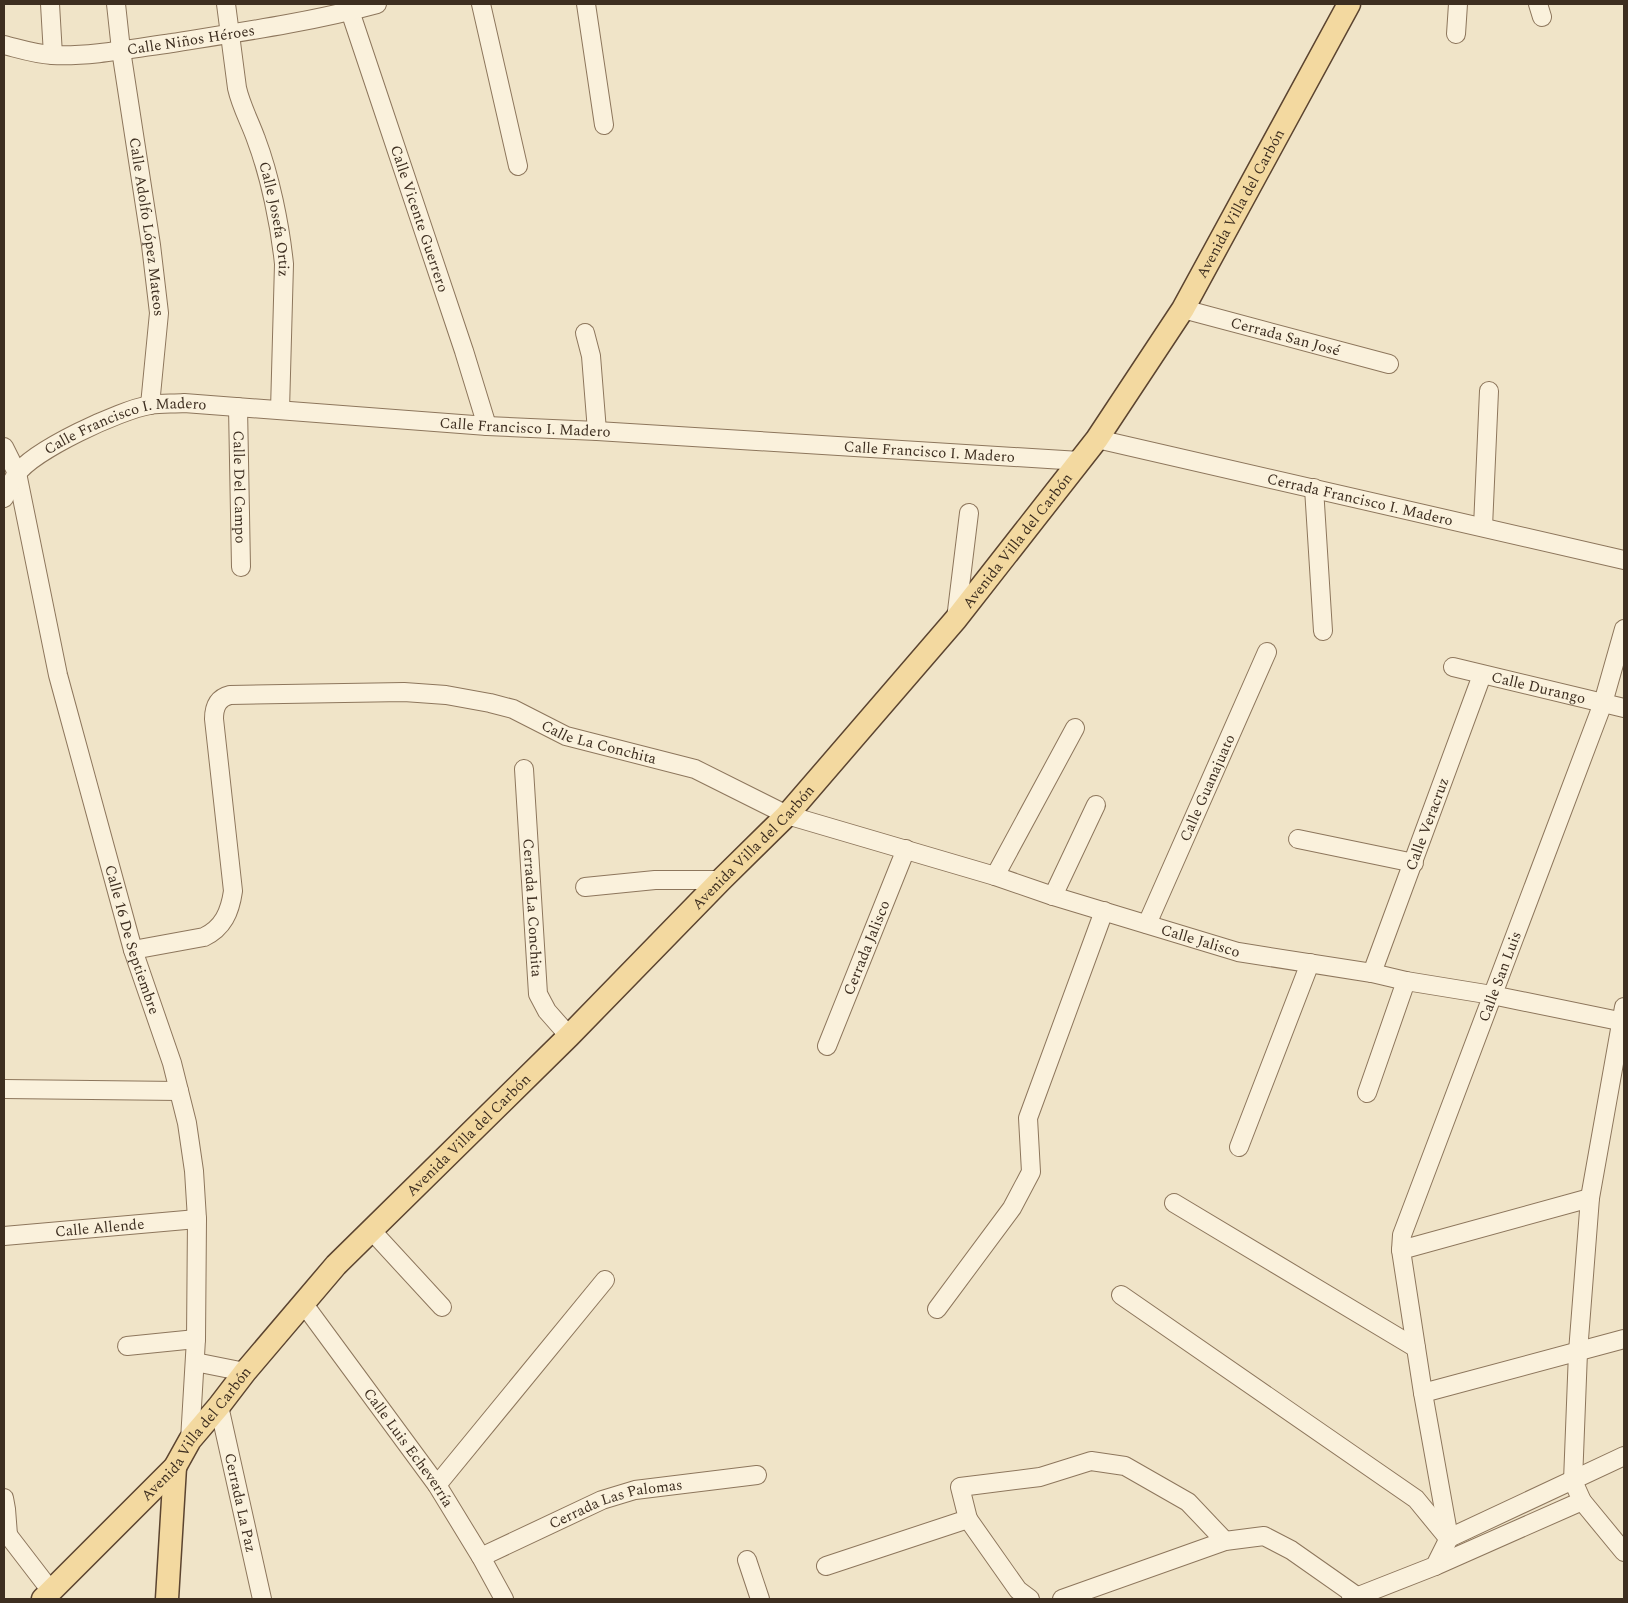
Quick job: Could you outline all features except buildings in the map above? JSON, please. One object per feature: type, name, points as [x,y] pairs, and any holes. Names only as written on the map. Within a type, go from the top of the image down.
[{"type":"main road","name":"Avenida Villa del Carbón","points":[[47,1595],[175,1467],[190,1440],[336,1265],[569,1036],[787,814],[956,619],[1097,439],[1182,309],[1349,4]]},
{"type":"main road","points":[[167,1599],[175,1467]]},
{"type":"street","points":[[50,4],[53,55]]},
{"type":"street","name":"Calle Adolfo López Mateos","points":[[116,4],[159,313],[150,405]]},
{"type":"street","name":"Calle Josefa Ortiz","points":[[226,4],[240,101],[256,138],[263,161],[282,242],[284,264],[280,410]]},
{"type":"street","name":"Calle Niños Héroes","points":[[4,45],[38,54],[53,55],[121,50],[229,34],[377,4]]},
{"type":"street","points":[[481,4],[518,166]]},
{"type":"street","points":[[586,4],[604,125]]},
{"type":"street","points":[[1456,34],[1458,4]]},
{"type":"street","name":"Calle Vicente Guerrero","points":[[350,11],[464,351],[487,426]]},
{"type":"street","name":"Cerrada San José","points":[[1182,309],[1390,364]]},
{"type":"street","points":[[585,333],[592,356],[597,431]]},
{"type":"street","points":[[1483,527],[1489,391]]},
{"type":"street","name":"Calle Francisco I. Madero","points":[[4,498],[17,473],[50,448],[86,428],[117,414],[150,405],[184,403],[487,426],[1080,461]]},
{"type":"street","name":"Calle Del Campo","points":[[238,407],[241,567]]},
{"type":"street","name":"Cerrada Francisco I. Madero","points":[[1097,439],[1624,560]]},
{"type":"street","name":"Calle 16 De Septiembre","points":[[4,447],[17,473],[58,675],[134,950],[172,1063],[186,1123],[194,1171],[197,1219],[196,1339],[190,1440]]},
{"type":"street","points":[[1314,488],[1323,632]]},
{"type":"street","points":[[956,619],[969,513]]},
{"type":"street","name":"Calle San Luis","points":[[1449,1538],[1416,1348],[1401,1250],[1402,1234],[1603,703],[1624,629]]},
{"type":"street","name":"Calle Guanajuato","points":[[1147,924],[1267,652]]},
{"type":"street","name":"Calle Durango","points":[[1453,667],[1624,708]]},
{"type":"street","name":"Calle Veracruz","points":[[1372,973],[1482,675]]},
{"type":"street","name":"Calle La Conchita","points":[[134,950],[204,938],[213,933],[228,915],[233,891],[214,711],[221,700],[230,695],[404,692],[471,698],[512,709],[566,736],[695,769],[787,814]]},
{"type":"street","points":[[995,876],[1075,728]]},
{"type":"street","name":"Cerrada La Conchita","points":[[524,769],[538,994],[547,1011],[569,1036]]},
{"type":"street","points":[[1053,896],[1096,806]]},
{"type":"street","name":"Calle Jalisco","points":[[787,814],[995,876],[1104,912],[1238,952],[1372,973],[1406,981],[1623,1017]]},
{"type":"street","points":[[1298,839],[1414,863]]},
{"type":"street","name":"Cerrada Jalisco","points":[[827,1046],[906,849]]},
{"type":"street","points":[[585,887],[655,880],[721,880]]},
{"type":"street","points":[[937,1308],[1012,1208],[1030,1172],[1028,1118],[1104,912]]},
{"type":"street","points":[[1239,1147],[1310,963]]},
{"type":"street","points":[[1367,1092],[1406,981]]},
{"type":"street","points":[[1623,1017],[1590,1198],[1578,1352],[1573,1481],[1582,1502],[1624,1552]]},
{"type":"street","points":[[4,1088],[179,1091]]},
{"type":"street","points":[[1401,1250],[1590,1198]]},
{"type":"street","points":[[1174,1203],[1416,1348]]},
{"type":"street","name":"Calle Allende","points":[[4,1236],[197,1219]]},
{"type":"street","points":[[372,1231],[442,1307]]},
{"type":"street","points":[[437,1485],[605,1280]]},
{"type":"street","points":[[1121,1295],[1416,1499],[1449,1538]]},
{"type":"street","name":"Calle Luis Echeverría","points":[[303,1303],[437,1485],[504,1599]]},
{"type":"street","points":[[128,1346],[196,1339]]},
{"type":"street","points":[[1423,1393],[1624,1339]]},
{"type":"street","points":[[195,1362],[245,1372]]},
{"type":"street","name":"Cerrada La Paz","points":[[219,1406],[262,1599]]},
{"type":"street","points":[[1435,1566],[1449,1538],[1624,1456]]},
{"type":"street","points":[[1030,1599],[1018,1590],[968,1519],[960,1487],[1040,1477],[1091,1461],[1126,1466],[1188,1502],[1225,1540]]},
{"type":"street","name":"Cerrada Las Palomas","points":[[481,1557],[594,1504],[620,1494],[636,1490],[758,1475]]},
{"type":"street","points":[[4,1498],[6,1535],[47,1595]]},
{"type":"street","points":[[1062,1599],[1225,1540],[1264,1536],[1291,1550],[1354,1598],[1435,1566],[1582,1502]]},
{"type":"street","points":[[826,1566],[968,1519]]},
{"type":"street","points":[[747,1560],[760,1599]]}]
